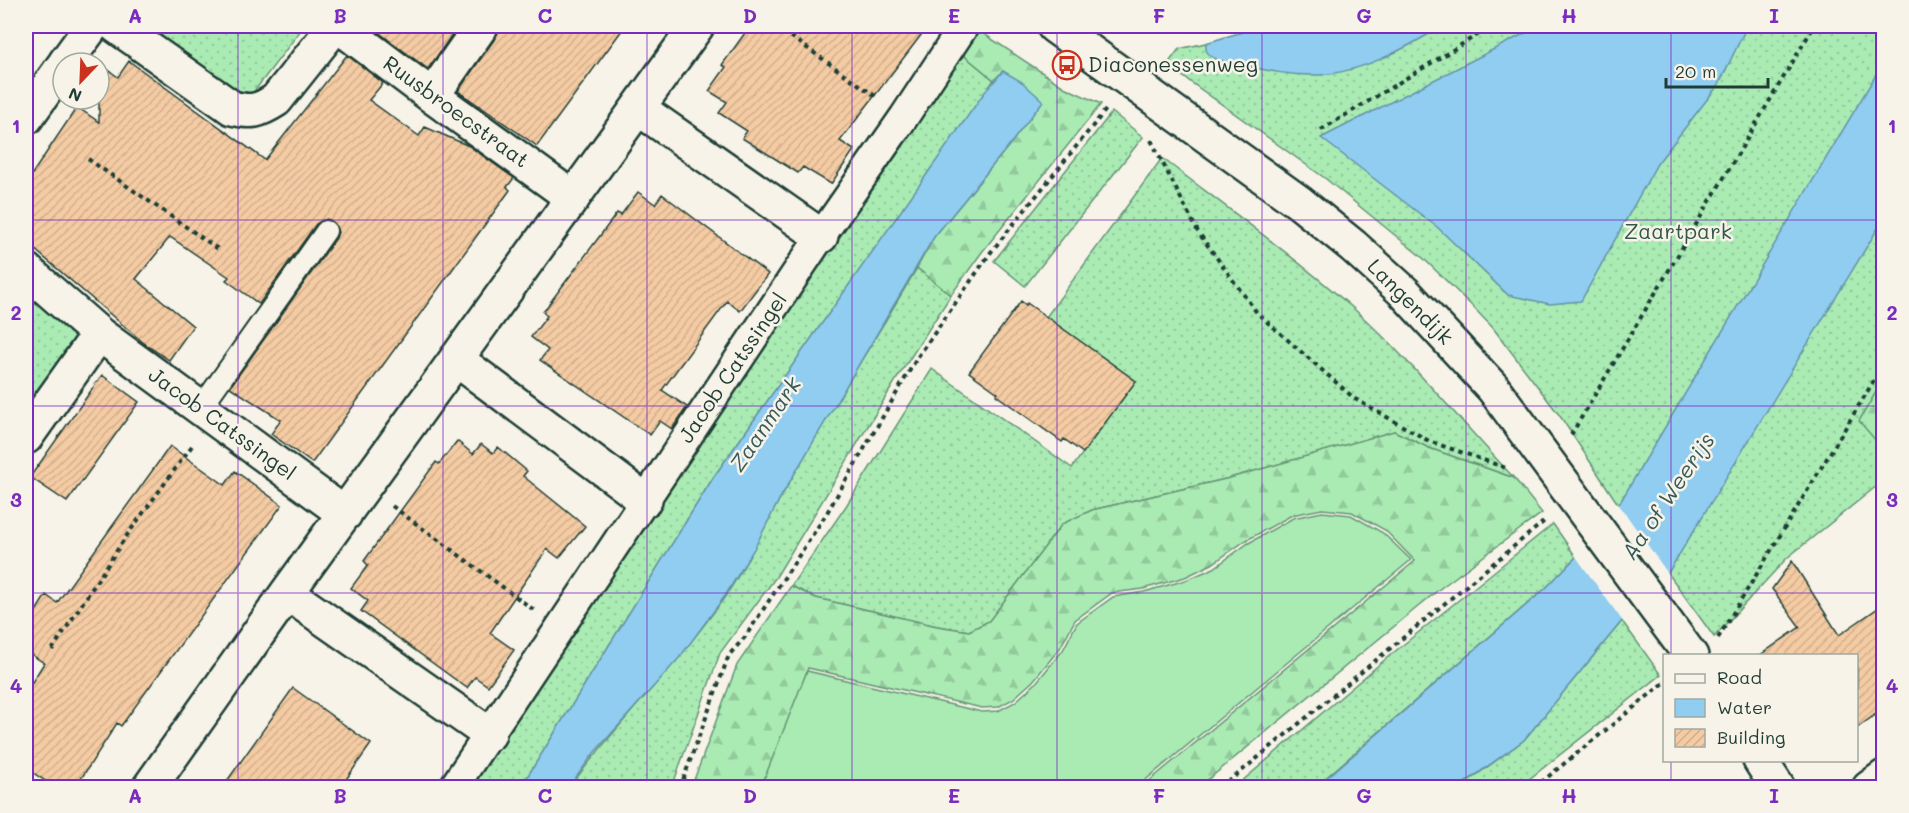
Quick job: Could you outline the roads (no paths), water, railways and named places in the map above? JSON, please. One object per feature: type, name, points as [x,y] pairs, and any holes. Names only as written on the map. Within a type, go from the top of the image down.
[{"type":"street","points":[[74,51],[92,26]]},
{"type":"street","name":"Ruusbroecstraat","points":[[116,26],[232,108],[250,112],[264,108],[276,100],[337,26],[573,198]]},
{"type":"street","points":[[432,96],[481,26]]},
{"type":"street","points":[[149,788],[287,593],[697,26]]},
{"type":"street","name":"Jacob Catssingel","points":[[453,788],[821,236],[964,26]]},
{"type":"street","name":"Langendijk","points":[[1054,26],[1300,203],[1404,292],[1493,388],[1578,502],[1698,652]]},
{"type":"street","points":[[26,116],[51,82]]},
{"type":"street","points":[[638,108],[821,236]]},
{"type":"street","points":[[26,270],[99,334],[26,437]]},
{"type":"street","name":"Jacob Catssingel","points":[[99,334],[345,514]]},
{"type":"street","points":[[456,359],[645,500]]},
{"type":"street","points":[[287,593],[489,734]]},
{"type":"street","points":[[1761,762],[1778,788]]},
{"type":"street","points":[[1869,788],[1884,777]]},
{"type":"lane","points":[[206,413],[326,231]]},
{"type":"water","points":[[1262,26],[1442,26],[1384,58],[1352,69],[1319,75],[1280,73],[1226,62],[1212,57],[1206,50],[1206,43]]},
{"type":"water","points":[[1539,26],[1747,26],[1719,84],[1657,164],[1581,301],[1550,304],[1508,295],[1437,227],[1321,138]]},
{"type":"water","name":"Aa of Weerijs","points":[[1883,63],[1883,220],[1668,573],[1622,621],[1524,740],[1459,787],[1315,788],[1546,588],[1576,557],[1619,504]]},
{"type":"water","name":"Zaanmark","points":[[1003,71],[1022,82],[1043,101],[934,237],[725,596],[680,657],[594,753],[569,787],[521,787],[713,478],[984,93]]},
{"type":"place","name":"Diaconessenweg","points":[[1067,65]]},
{"type":"park label","name":"Zaartpark","points":[[1678,232]]}]
